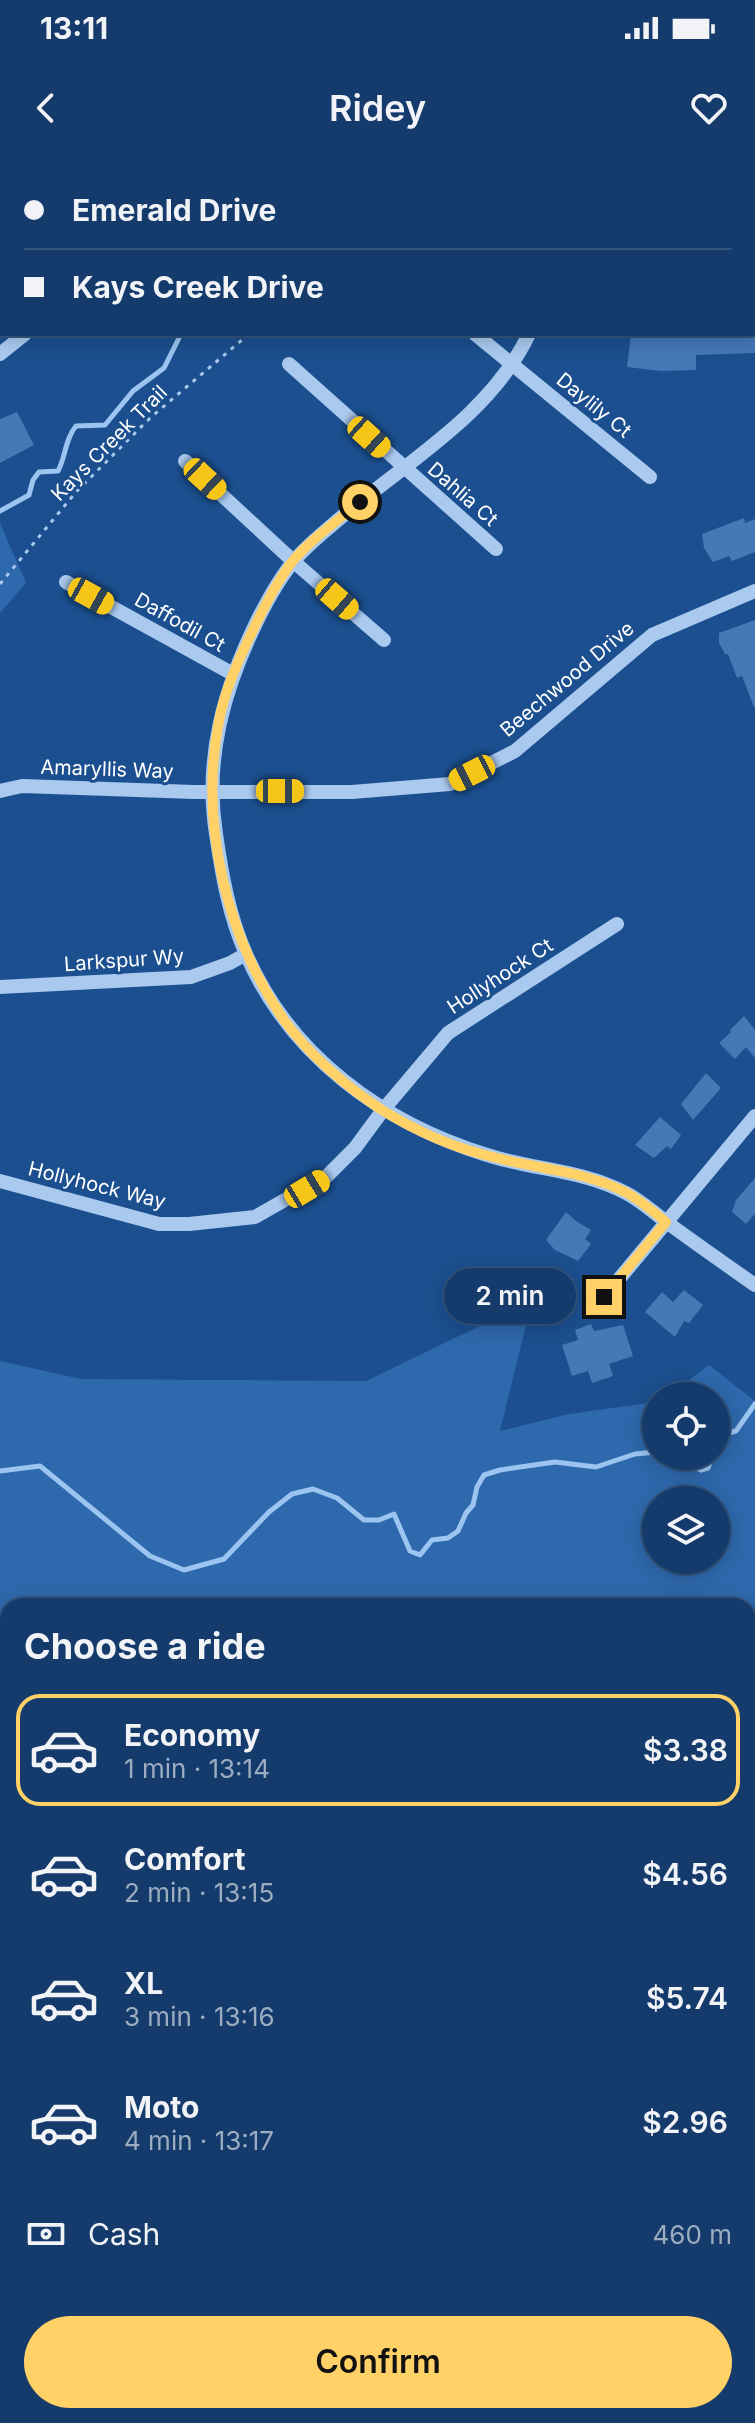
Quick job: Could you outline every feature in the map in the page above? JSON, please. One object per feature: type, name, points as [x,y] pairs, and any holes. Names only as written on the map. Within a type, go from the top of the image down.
[{"type":"street","points":[[0,354],[22,336]]},
{"type":"street","name":"Daylily Ct","points":[[477,336],[650,477]]},
{"type":"street","points":[[528,336],[512,365],[456,426],[377,487],[293,561],[264,606],[233,674],[219,719],[213,818],[221,870],[246,954],[286,1023],[349,1086],[416,1129],[451,1144],[493,1157],[574,1172],[627,1194],[755,1285]]},
{"type":"street","name":"Dahlia Ct","points":[[289,364],[496,549]]},
{"type":"street","points":[[185,461],[384,640]]},
{"type":"street","name":"Daffodil Ct","points":[[66,582],[233,674]]},
{"type":"street","name":"Beechwood Drive","points":[[213,792],[352,792],[450,784],[515,751],[652,635],[755,591]]},
{"type":"street","name":"Amaryllis Way","points":[[0,791],[22,786],[213,792]]},
{"type":"street","name":"Hollyhock Ct","points":[[383,1110],[448,1033],[617,924]]},
{"type":"street","name":"Larkspur Wy","points":[[0,987],[191,977],[246,954]]},
{"type":"street","name":"Hollyhock Way","points":[[0,1181],[159,1224],[255,1217],[327,1176],[355,1148],[383,1110]]},
{"type":"street","points":[[604,1297],[755,1116]]},
{"type":"path","name":"Kays Creek Trail","points":[[0,584],[76,492],[150,418],[247,336]]},
{"type":"shaded area","points":[[0,523],[26,583],[0,613]]},
{"type":"shaded area","points":[[529,1302],[500,1431],[569,1414],[642,1404],[642,1470],[730,1470],[730,1382],[687,1382],[709,1365],[755,1401],[755,1598],[0,1598],[0,1361],[81,1379],[366,1381]]},
{"type":"building","points":[[631,336],[755,336],[755,353],[696,355],[696,370],[661,371],[627,367]]},
{"type":"building","points":[[17,412],[34,445],[0,463],[0,419]]},
{"type":"building","points":[[744,518],[745,523],[755,519],[755,552],[732,561],[729,556],[713,562],[704,548],[702,534]]},
{"type":"building","points":[[755,620],[754,707],[742,676],[737,678],[728,654],[719,643],[719,633]]},
{"type":"building","points":[[744,1016],[755,1030],[755,1058],[746,1047],[735,1059],[719,1043]]},
{"type":"building","points":[[706,1073],[721,1088],[693,1120],[681,1104]]},
{"type":"building","points":[[660,1117],[681,1135],[671,1149],[667,1146],[654,1158],[635,1145]]},
{"type":"building","points":[[755,1178],[755,1214],[746,1224],[732,1212],[736,1200]]},
{"type":"building","points":[[566,1212],[591,1230],[585,1239],[591,1244],[578,1261],[555,1250],[546,1240]]},
{"type":"building","points":[[684,1290],[703,1305],[689,1323],[684,1321],[675,1337],[645,1312],[662,1292],[673,1302]]},
{"type":"building","points":[[591,1324],[594,1331],[623,1325],[633,1356],[609,1364],[613,1376],[592,1383],[588,1371],[572,1376],[562,1345],[578,1340],[575,1330]]},
{"type":"waterway","points":[[0,511],[29,495],[39,472],[58,471],[76,426],[105,425],[133,391],[164,368],[180,336]]},
{"type":"waterway","points":[[730,1433],[736,1431],[755,1404]]},
{"type":"waterway","points":[[0,1471],[40,1466],[150,1556],[184,1570],[224,1559],[269,1512],[292,1494],[313,1489],[337,1498],[364,1520],[379,1520],[394,1514],[410,1551],[420,1555],[432,1540],[448,1538],[458,1531],[473,1505],[477,1487],[484,1475],[555,1462],[596,1467],[642,1453]]},
{"type":"route","points":[[360,502],[293,561],[264,606],[230,681],[214,749],[213,818],[232,914],[246,954],[286,1023],[311,1051],[368,1100],[416,1129],[451,1144],[493,1157],[574,1172],[627,1194],[666,1222],[604,1297]]}]
